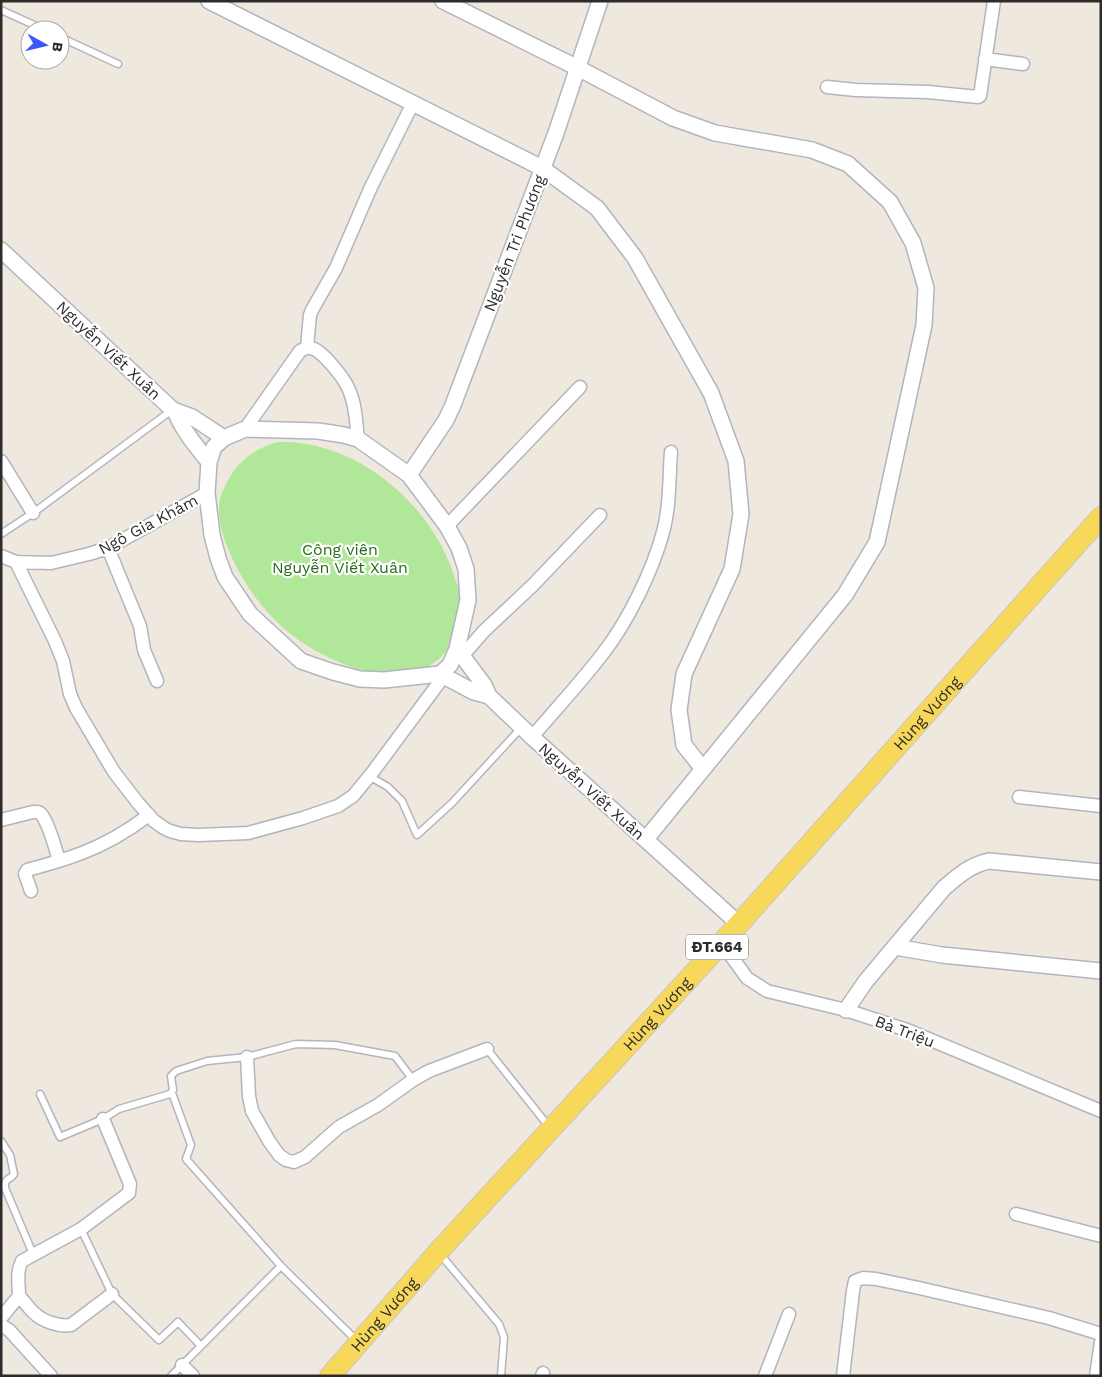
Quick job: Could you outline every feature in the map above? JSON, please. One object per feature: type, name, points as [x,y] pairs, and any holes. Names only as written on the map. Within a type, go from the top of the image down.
[{"type":"main road","name":"Hùng Vương","points":[[330,1376],[438,1252],[739,924],[1101,517]]},
{"type":"street","points":[[209,1],[542,168],[597,208],[635,258],[711,393],[736,461],[741,514],[732,570],[684,674],[678,710],[684,745],[703,769]]},
{"type":"street","points":[[443,1],[673,118],[716,133],[812,150],[848,164],[890,202],[914,243],[926,288],[924,325],[877,542],[845,595],[646,840]]},
{"type":"street","name":"Nguyễn Tri Phương","points":[[409,475],[446,420],[453,405],[566,106],[600,1]]},
{"type":"street","points":[[827,87],[876,91],[928,92],[978,98],[980,96],[994,1]]},
{"type":"street","points":[[986,58],[1023,64]]},
{"type":"street","points":[[306,347],[312,310],[336,268],[370,187],[413,103]]},
{"type":"street","name":"Nguyễn Viết Xuân","points":[[1,250],[174,410],[192,417],[224,438]]},
{"type":"street","points":[[245,429],[294,358],[306,347],[312,348],[324,356],[344,380],[354,403],[358,440]]},
{"type":"street","points":[[447,526],[580,387]]},
{"type":"street","points":[[174,410],[180,423],[208,462]]},
{"type":"street","points":[[460,652],[468,600],[466,569],[459,548],[447,526],[409,475],[358,440],[344,435],[318,431],[245,429],[224,438],[214,447],[208,462],[207,493],[212,535],[225,577],[250,614],[301,662],[360,679],[384,680],[442,675],[474,692],[489,696]]},
{"type":"street","points":[[527,732],[605,651],[625,621],[649,573],[663,533],[666,519],[671,452]]},
{"type":"street","points":[[1,461],[33,513]]},
{"type":"street","name":"Ngô Gia Khảm","points":[[1,556],[16,562],[51,563],[89,554],[108,548],[207,493]]},
{"type":"street","points":[[16,562],[55,641],[63,661],[70,694],[76,708],[114,772],[138,803],[164,828],[181,834],[248,833],[338,806],[353,796],[460,652],[532,586],[600,515]]},
{"type":"street","points":[[108,548],[140,626],[144,650],[157,681]]},
{"type":"street","name":"Nguyễn Viết Xuân","points":[[460,652],[484,685],[489,696],[739,924]]},
{"type":"street","points":[[1019,797],[1101,806]]},
{"type":"street","points":[[1,820],[33,812],[41,814],[59,861]]},
{"type":"street","points":[[30,891],[25,872],[84,853],[131,828],[149,815]]},
{"type":"street","points":[[846,1010],[866,981],[944,888],[958,875],[980,863],[989,861],[1101,872]]},
{"type":"street","name":"Bà Triệu","points":[[721,942],[748,978],[767,991],[846,1010],[907,1030],[1101,1111]]},
{"type":"street","points":[[895,947],[942,955],[1101,971]]},
{"type":"street","points":[[247,1057],[249,1096],[252,1111],[269,1141],[279,1154],[286,1160],[294,1162],[305,1157],[339,1128],[378,1105],[413,1080],[487,1048]]},
{"type":"street","points":[[103,1119],[130,1184],[129,1193],[81,1229],[22,1261],[18,1274],[19,1296],[33,1312],[50,1322],[65,1326],[71,1325],[112,1294]]},
{"type":"street","points":[[1016,1214],[1101,1236]]},
{"type":"street","points":[[843,1376],[855,1281],[863,1278],[919,1288],[1049,1318],[1101,1334]]},
{"type":"street","points":[[1,1318],[19,1296]]},
{"type":"street","points":[[765,1376],[789,1314]]},
{"type":"street","points":[[1,1325],[9,1330],[50,1376]]},
{"type":"street","points":[[1096,1376],[1101,1342]]},
{"type":"street","points":[[182,1364],[193,1376]]},
{"type":"lane","points":[[1,10],[23,20]]},
{"type":"lane","points":[[70,42],[118,64]]},
{"type":"lane","points":[[1,534],[33,513],[174,410]]},
{"type":"lane","points":[[369,776],[388,787],[402,801],[417,835],[527,732]]},
{"type":"lane","points":[[359,1342],[281,1266],[186,1158],[191,1145],[172,1093],[171,1076],[176,1071],[206,1061],[247,1057],[296,1044],[335,1045],[395,1056],[413,1080]]},
{"type":"lane","points":[[487,1048],[551,1129]]},
{"type":"lane","points":[[40,1094],[60,1137],[103,1119],[119,1109],[172,1093]]},
{"type":"lane","points":[[1,1141],[10,1155],[14,1172],[13,1176],[4,1183],[5,1188],[33,1254]]},
{"type":"lane","points":[[81,1229],[112,1294],[159,1340],[178,1322],[201,1346]]},
{"type":"lane","points":[[438,1252],[498,1324],[504,1337],[501,1376]]},
{"type":"lane","points":[[171,1376],[281,1266]]},
{"type":"green space","name":"Công viên Nguyễn Viết Xuân","points":[[277,442],[305,444],[332,451],[358,462],[382,477],[404,496],[423,518],[439,542],[451,567],[461,599],[456,630],[451,645],[440,658],[429,666],[414,673],[386,674],[365,671],[343,664],[316,651],[287,631],[262,606],[252,592],[234,562],[225,541],[220,521],[220,501],[226,484],[239,465],[256,451]]}]
